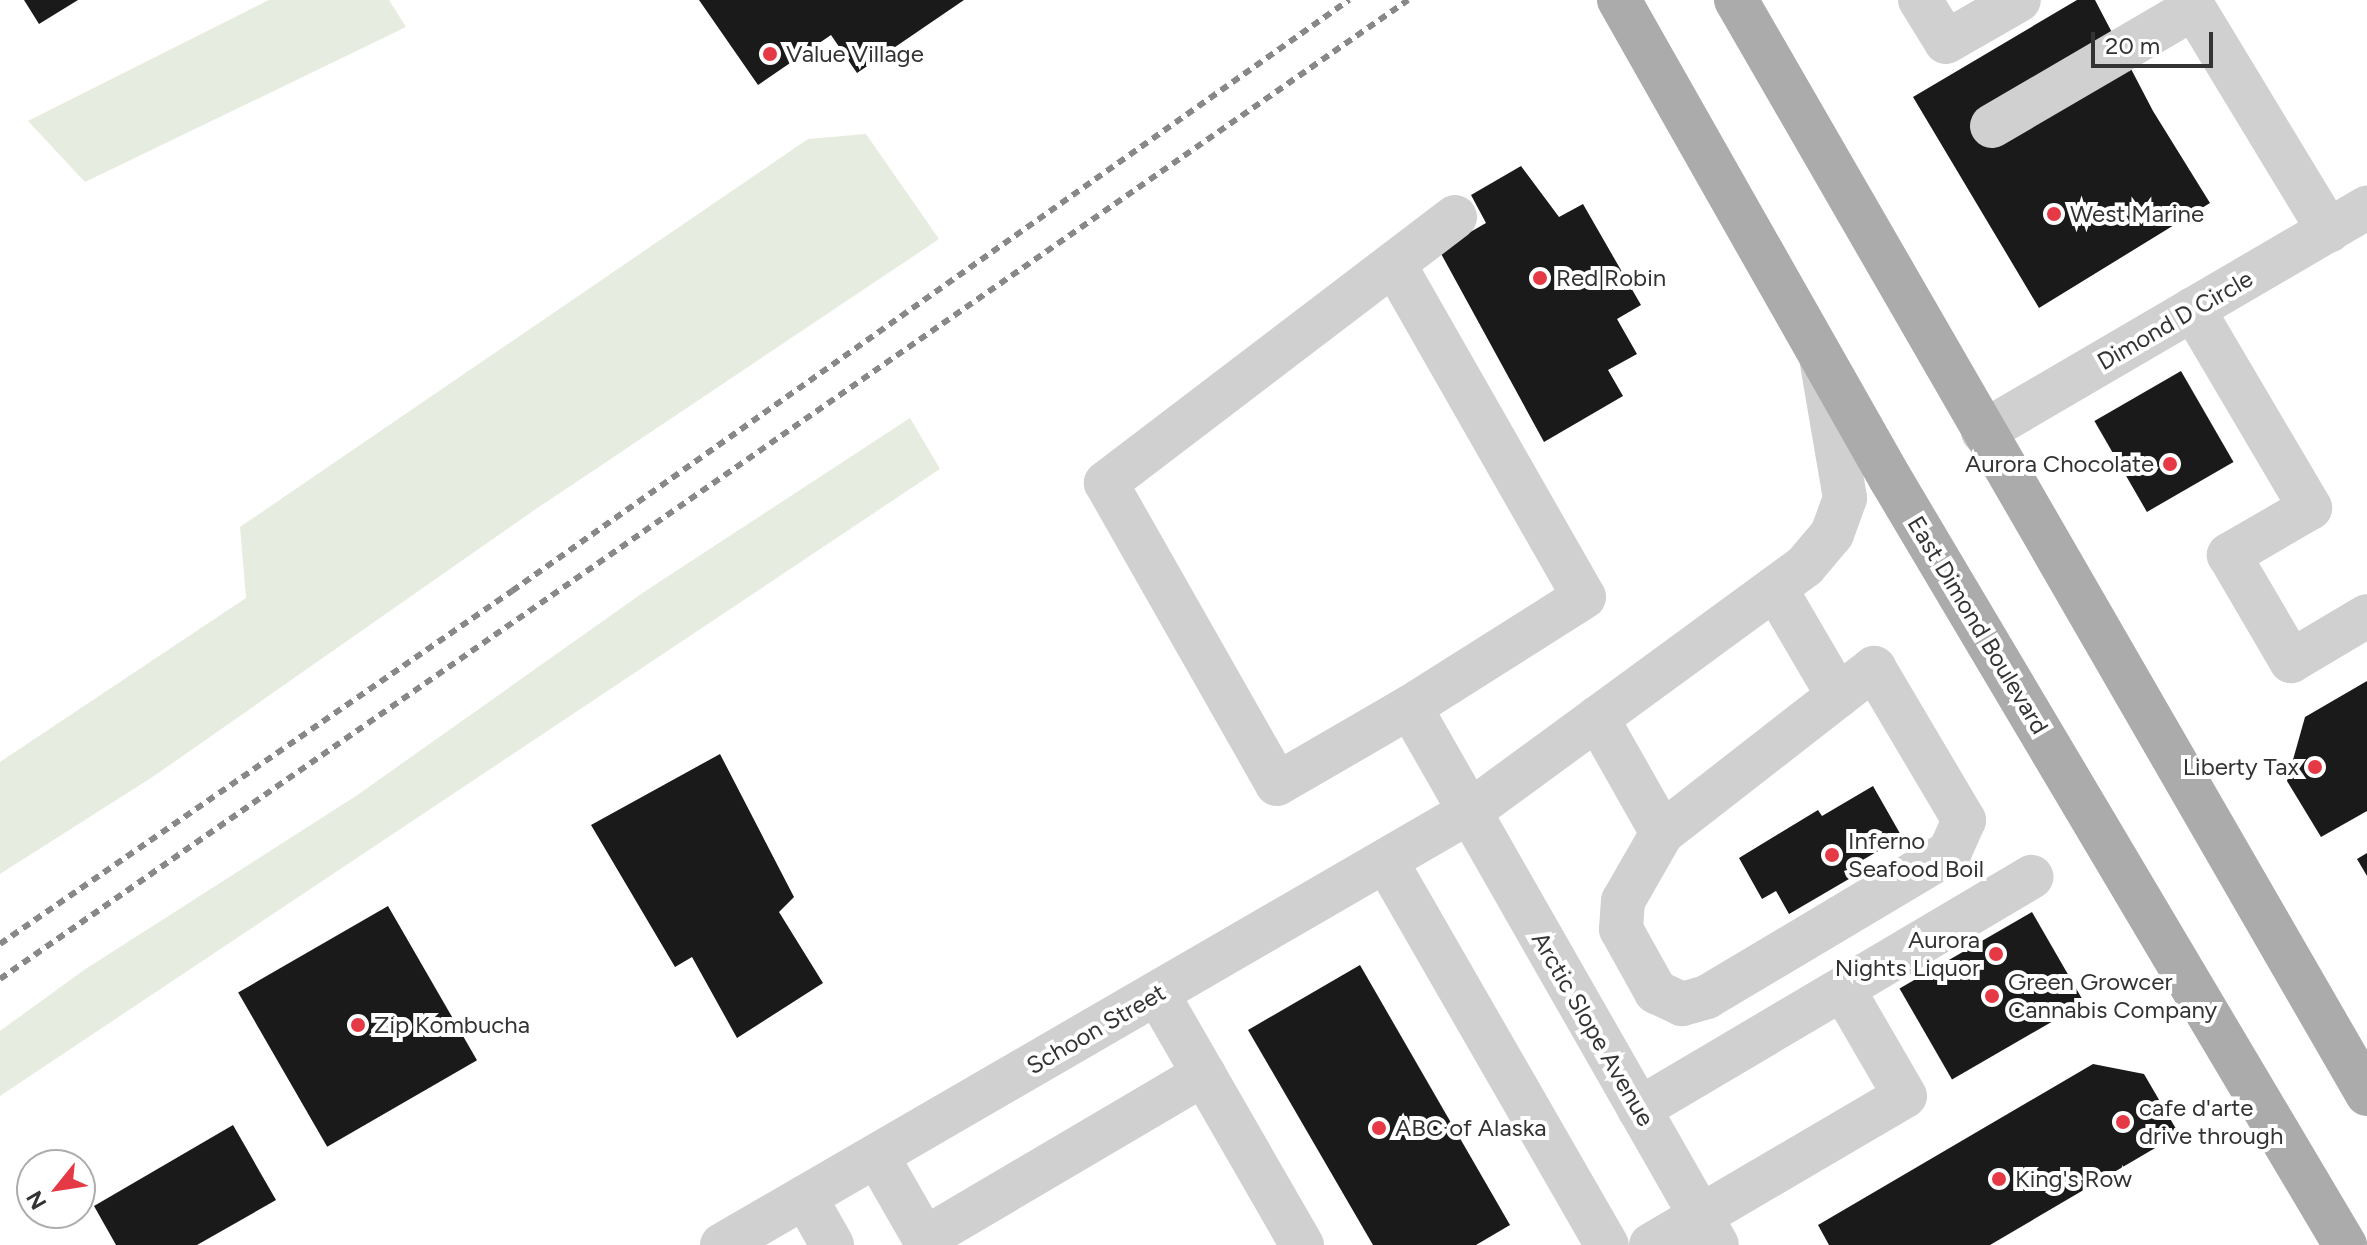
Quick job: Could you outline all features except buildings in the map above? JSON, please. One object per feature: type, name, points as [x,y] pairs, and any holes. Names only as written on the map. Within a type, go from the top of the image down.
[{"type":"main road","name":"East Dimond Boulevard","points":[[1619,0],[1890,478],[2345,1245]]},
{"type":"main road","points":[[1736,0],[2367,1094]]},
{"type":"street","points":[[1920,0],[1946,42],[2019,0]]},
{"type":"street","points":[[1992,126],[2192,4],[2329,231]]},
{"type":"street","name":"Dimond D Circle","points":[[1983,432],[2367,208]]},
{"type":"street","points":[[1394,264],[1584,597],[1410,707],[1277,784],[1106,483],[1455,217]]},
{"type":"street","points":[[2193,309],[2310,508],[2229,555],[2291,661],[2367,616]]},
{"type":"street","name":"Schoon Street","points":[[722,1245],[1469,812],[1805,566],[1832,534],[1845,498],[1819,348]]},
{"type":"street","points":[[1775,588],[1838,696]]},
{"type":"street","points":[[1874,668],[1964,820],[1950,852],[1707,997],[1682,1004],[1656,992],[1621,929],[1623,901],[1662,833],[1874,668]]},
{"type":"street","name":"Arctic Slope Avenue","points":[[1410,707],[1709,1231]]},
{"type":"street","points":[[1597,718],[1662,833]]},
{"type":"street","points":[[1386,861],[1607,1245]]},
{"type":"street","points":[[1639,1109],[2031,877]]},
{"type":"street","points":[[1651,1245],[1709,1231],[1905,1096],[1843,989]]},
{"type":"street","points":[[1157,993],[1302,1245]]},
{"type":"street","points":[[877,1156],[926,1242],[1204,1074]]},
{"type":"street","points":[[805,1197],[832,1245]]},
{"type":"shaded area","points":[[269,0],[389,0],[406,27],[85,182],[28,121]]},
{"type":"shaded area","points":[[866,134],[939,239],[533,511],[154,776],[0,874],[0,762],[246,598],[240,527],[808,139]]},
{"type":"shaded area","points":[[910,418],[940,469],[0,1096],[0,1031],[84,970],[356,796],[644,592]]},
{"type":"railway","points":[[0,944],[512,591],[1349,0]]},
{"type":"railway","points":[[0,979],[1408,0]]},
{"type":"place","name":"Value Village","points":[[770,54]]},
{"type":"place","name":"West Marine","points":[[2054,214]]},
{"type":"place","name":"Red Robin","points":[[1540,278]]},
{"type":"place","name":"Aurora Chocolate","points":[[2170,464]]},
{"type":"place","name":"Liberty Tax","points":[[2315,767]]},
{"type":"place","name":"Inferno Seafood Boil","points":[[1832,855]]},
{"type":"place","name":"Aurora Nights Liquor","points":[[1996,954]]},
{"type":"place","name":"Green Growcer Cannabis Company","points":[[1992,996]]},
{"type":"place","name":"Zip Kombucha","points":[[358,1025]]},
{"type":"place","name":"cafe d'arte drive through","points":[[2123,1122]]},
{"type":"place","name":"ABC of Alaska","points":[[1379,1128]]},
{"type":"place","name":"King's Row","points":[[1999,1179]]}]
